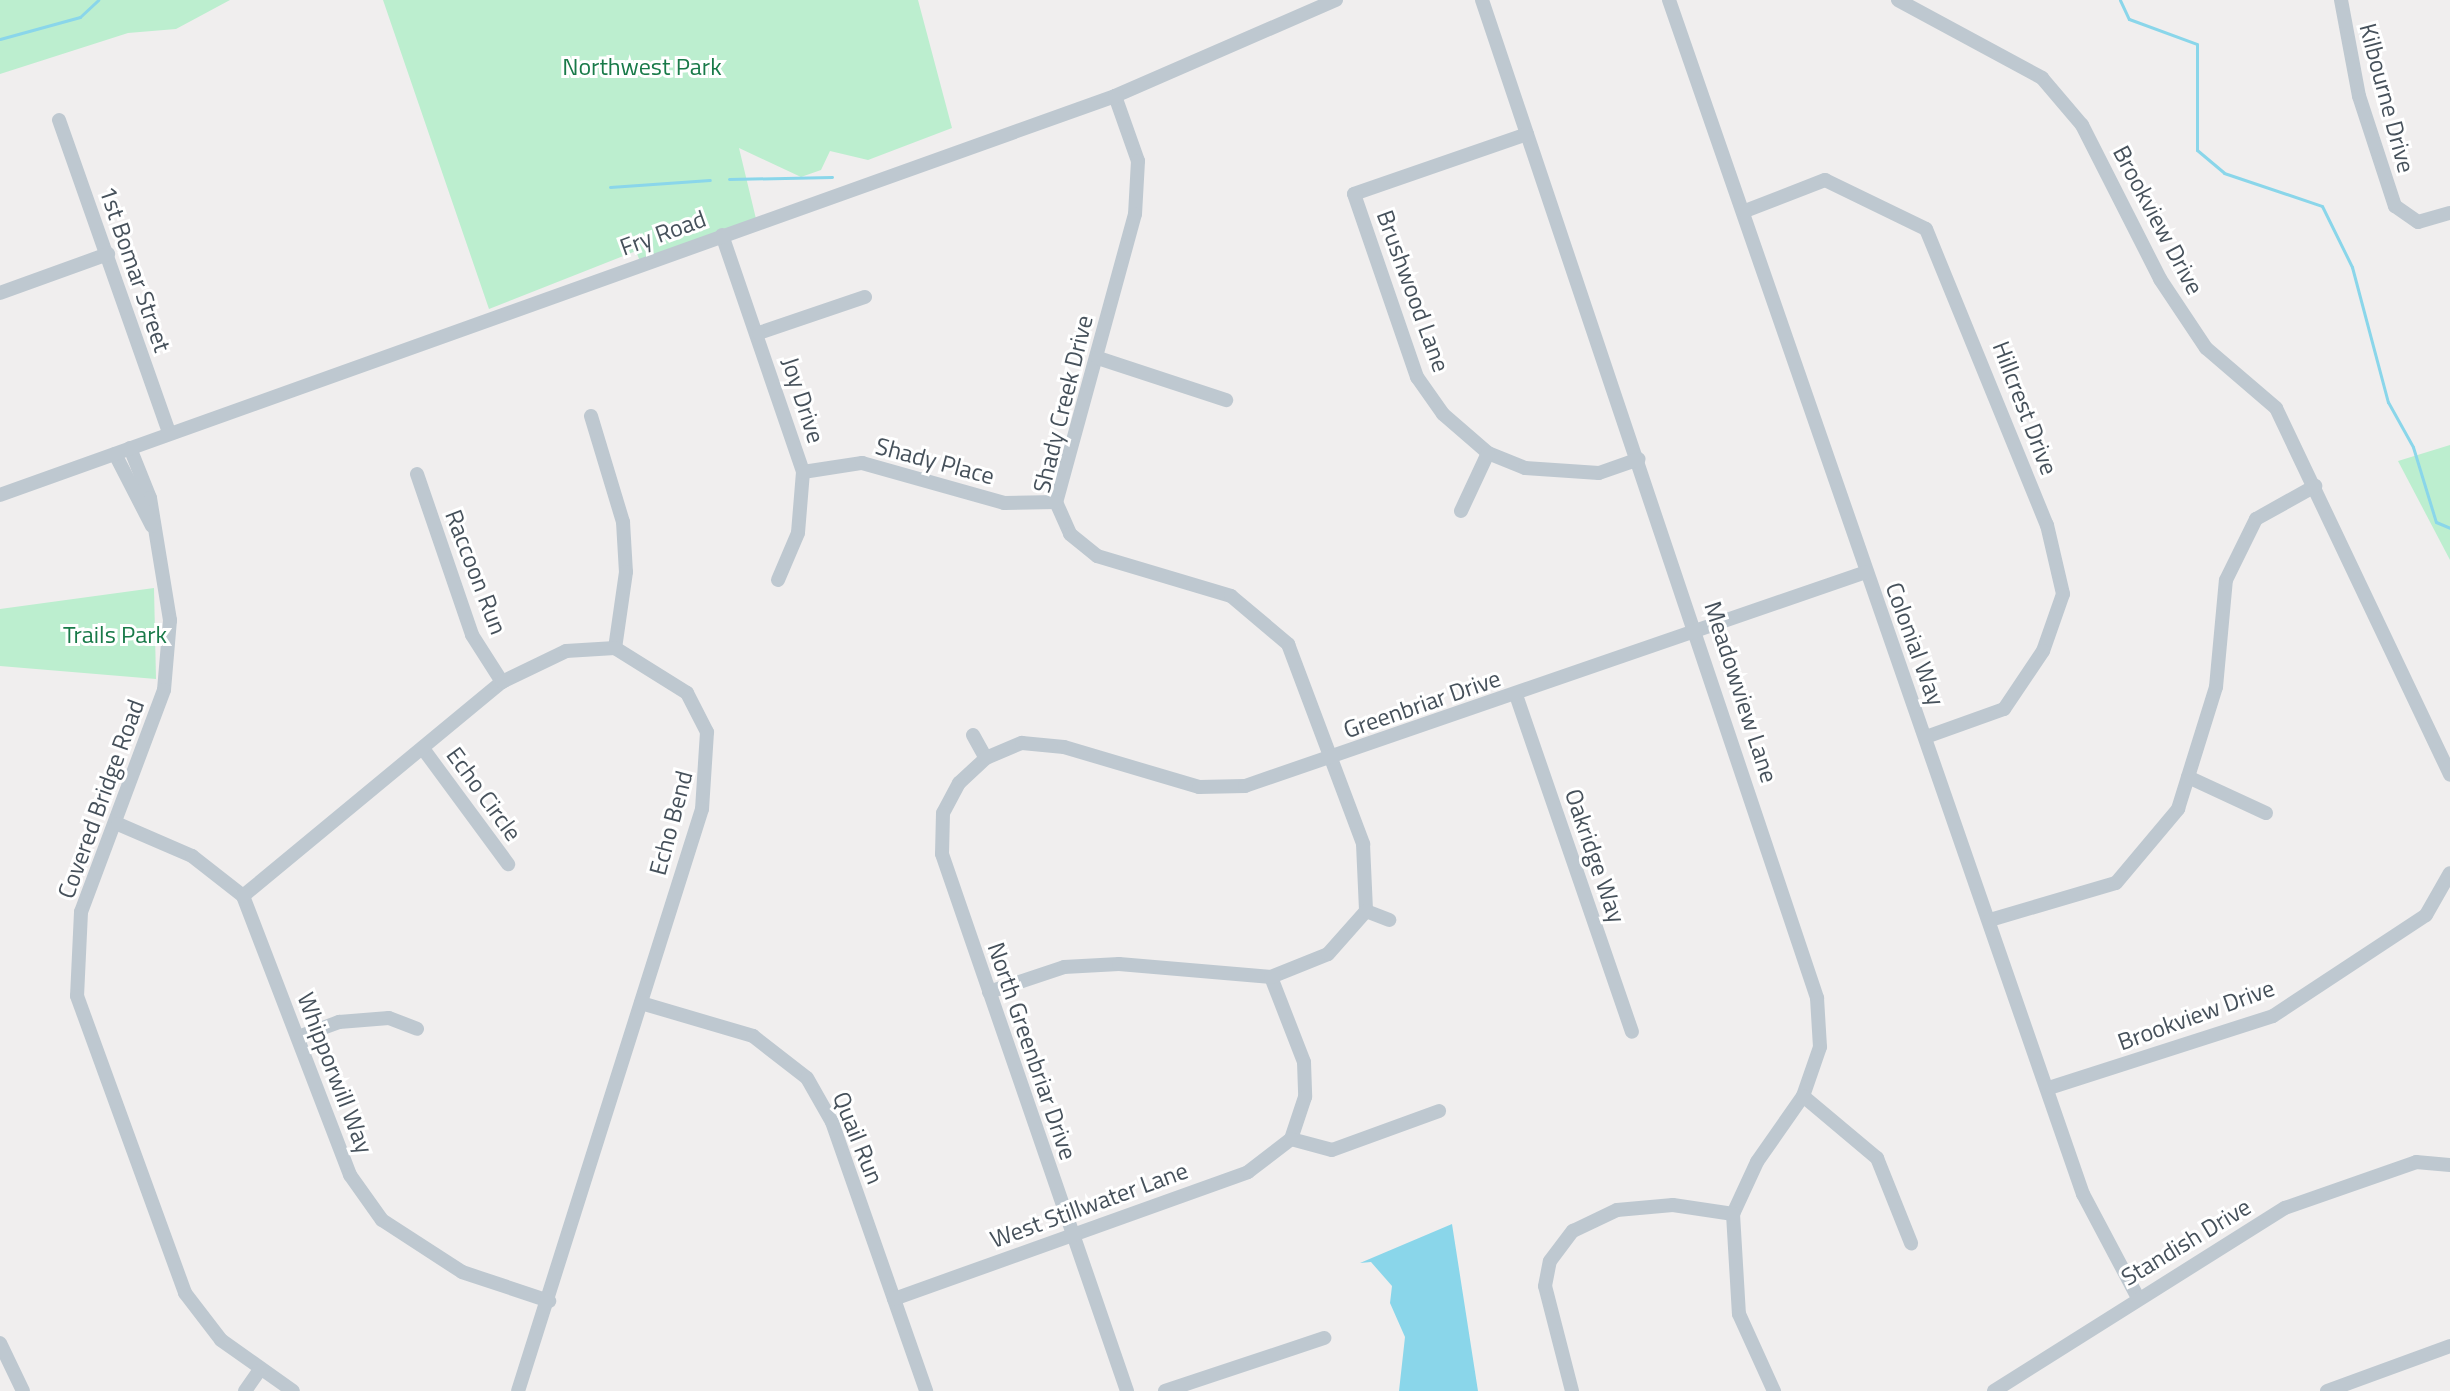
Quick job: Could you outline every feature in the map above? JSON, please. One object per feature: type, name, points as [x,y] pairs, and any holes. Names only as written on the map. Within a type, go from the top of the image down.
[{"type":"street","name":"Fry Road","points":[[0,495],[1115,96],[1336,0]]},
{"type":"street","name":"Meadowview Lane","points":[[1482,0],[1699,631],[1817,998],[1820,1047],[1803,1096],[1757,1162],[1733,1214],[1739,1314],[1774,1391]]},
{"type":"street","name":"Colonial Way","points":[[1669,0],[1745,211],[1866,572],[2052,1087],[2083,1194],[2137,1296]]},
{"type":"street","name":"Brookview Drive","points":[[1898,0],[2042,78],[2082,125],[2160,279],[2198,337],[2276,408],[2450,775]]},
{"type":"street","name":"Kilbourne Drive","points":[[2341,0],[2359,96],[2395,206],[2418,222],[2450,213]]},
{"type":"street","name":"Shady Creek Drive","points":[[1115,96],[1138,161],[1135,214],[1098,358],[1056,502],[1070,534],[1097,556],[1231,596],[1262,617],[1299,665],[1363,844],[1366,911]]},
{"type":"street","name":"1st Bomar Street","points":[[59,120],[169,433]]},
{"type":"street","name":"Brushwood Lane","points":[[1527,134],[1354,194],[1417,377],[1443,414],[1488,453],[1561,474],[1599,473],[1639,459]]},
{"type":"street","name":"Hillcrest Drive","points":[[1745,211],[1825,180],[1926,229],[2047,525],[2063,594],[2043,651],[2004,709],[1926,737]]},
{"type":"street","name":"Joy Drive","points":[[722,235],[759,333],[803,472],[798,533],[778,580]]},
{"type":"street","points":[[0,293],[108,254]]},
{"type":"street","points":[[759,333],[865,297]]},
{"type":"street","points":[[1098,358],[1226,400]]},
{"type":"street","points":[[118,824],[192,856],[243,896],[424,750],[502,682],[566,651],[615,648],[626,572],[623,522],[591,416]]},
{"type":"street","name":"Covered Bridge Road","points":[[130,448],[152,526],[170,620],[164,690],[118,824],[81,912],[77,996],[185,1293],[221,1340],[259,1371],[293,1391]]},
{"type":"street","points":[[1461,511],[1488,453]]},
{"type":"street","points":[[115,454],[152,526]]},
{"type":"street","name":"Shady Place","points":[[803,472],[862,463],[1004,503],[1056,502]]},
{"type":"street","name":"Raccoon Run","points":[[417,474],[472,635],[502,682]]},
{"type":"street","points":[[1990,920],[2116,883],[2178,809],[2216,687],[2226,580],[2256,519],[2315,486]]},
{"type":"street","name":"Greenbriar Drive","points":[[986,758],[1022,743],[1064,747],[1199,787],[1245,786],[1334,758],[1866,572]]},
{"type":"street","name":"Echo Bend","points":[[518,1391],[641,1003],[710,767],[707,732],[687,693],[615,648]]},
{"type":"street","name":"Oakridge Way","points":[[1516,695],[1632,1032]]},
{"type":"street","points":[[973,735],[986,758]]},
{"type":"street","name":"Echo Circle","points":[[424,750],[508,864]]},
{"type":"street","name":"North Greenbriar Drive","points":[[986,758],[959,783],[943,813],[942,854],[1127,1391]]},
{"type":"street","points":[[2188,777],[2266,813]]},
{"type":"street","name":"Brookview Drive","points":[[2052,1087],[2273,1016],[2426,915],[2450,873]]},
{"type":"street","name":"Whipporwill Way","points":[[243,896],[350,1175],[382,1220],[462,1272],[549,1301]]},
{"type":"street","points":[[989,992],[1078,966],[1271,977],[1328,954],[1366,911],[1389,920]]},
{"type":"street","points":[[1271,977],[1304,1062],[1305,1097],[1291,1139],[1332,1150],[1439,1111]]},
{"type":"street","name":"Quail Run","points":[[641,1003],[753,1036],[807,1078],[832,1122],[926,1391]]},
{"type":"street","points":[[298,1037],[339,1022],[389,1018],[417,1029]]},
{"type":"street","points":[[1803,1096],[1877,1158],[1911,1243]]},
{"type":"street","name":"West Stillwater Lane","points":[[894,1299],[1248,1172],[1291,1139]]},
{"type":"street","name":"Standish Drive","points":[[1994,1391],[2137,1296],[2285,1208],[2416,1162],[2450,1165]]},
{"type":"street","points":[[1572,1391],[1545,1286],[1550,1261],[1573,1231],[1617,1210],[1673,1205],[1733,1214]]},
{"type":"street","points":[[1165,1391],[1324,1338]]},
{"type":"street","points":[[2327,1391],[2450,1346]]},
{"type":"street","points":[[1,1348],[23,1391]]},
{"type":"street","points":[[245,1391],[259,1371]]},
{"type":"green space","points":[[0,0],[230,0],[176,29],[128,33],[0,74]]},
{"type":"green space","name":"Northwest Park","points":[[383,0],[918,0],[952,128],[868,160],[830,151],[821,170],[801,177],[739,148],[757,223],[641,264],[636,251],[489,309]]},
{"type":"green space","points":[[2450,445],[2450,560],[2398,461]]},
{"type":"green space","name":"Trails Park","points":[[154,588],[156,679],[0,666],[0,609]]},
{"type":"water","points":[[1452,1224],[1478,1391],[1399,1391],[1405,1337],[1390,1303],[1392,1286],[1371,1262],[1360,1263]]},
{"type":"waterway","points":[[0,39],[80,17],[98,0]]},
{"type":"waterway","points":[[2120,0],[2129,19],[2197,44],[2197,150],[2224,173],[2322,206],[2352,267],[2388,402],[2413,447],[2436,522],[2450,528]]},
{"type":"waterway","points":[[729,179],[832,177]]},
{"type":"waterway","points":[[610,187],[710,180]]}]
